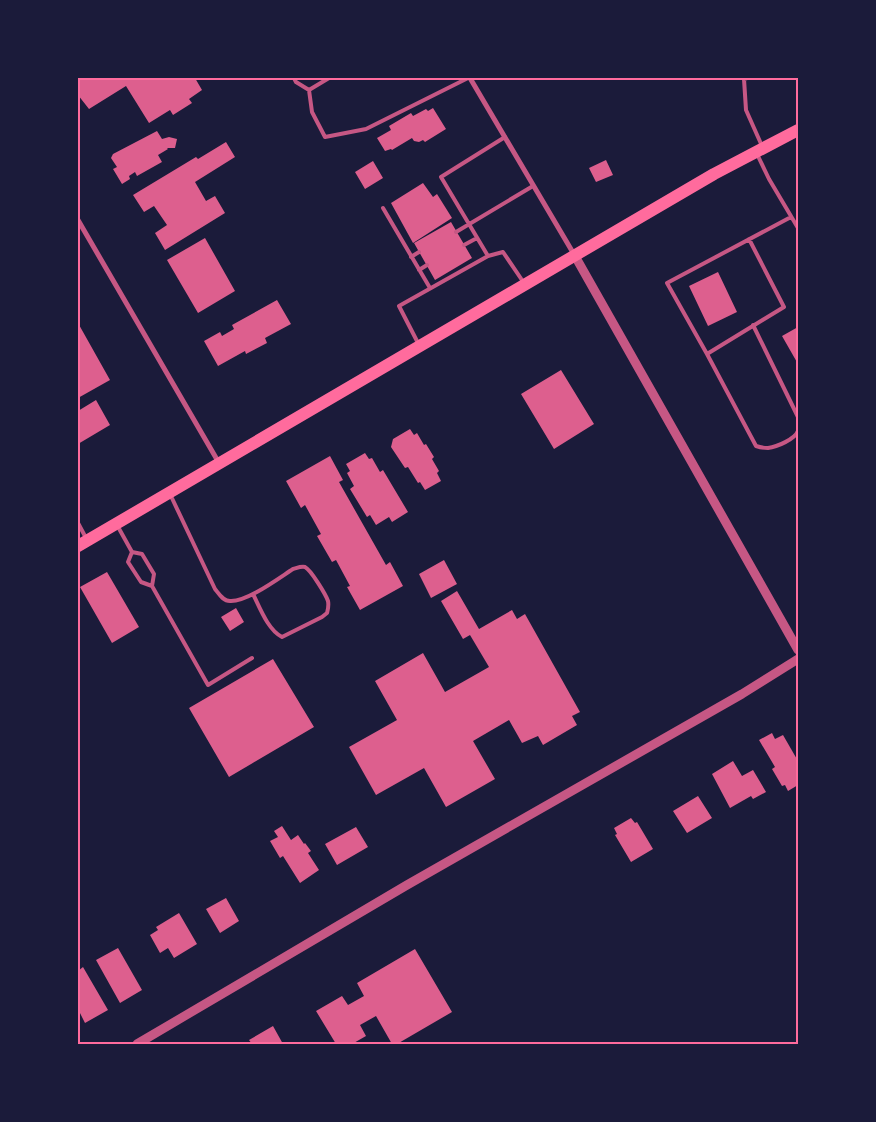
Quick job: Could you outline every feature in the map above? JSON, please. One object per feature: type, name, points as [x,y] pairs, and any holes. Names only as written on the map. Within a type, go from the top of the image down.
[{"type":"main road","points":[[82,543],[714,174],[798,130]]},
{"type":"street","points":[[469,78],[575,256],[798,650]]},
{"type":"street","points":[[78,220],[219,464]]},
{"type":"street","points":[[137,1044],[407,885],[742,694],[798,659]]},
{"type":"lane","points":[[294,78],[296,82],[309,90]]},
{"type":"lane","points":[[309,90],[329,78]]},
{"type":"lane","points":[[309,90],[312,112],[325,138],[366,129],[469,78]]},
{"type":"lane","points":[[747,78],[744,79],[746,110],[759,150],[769,179],[798,228]]},
{"type":"lane","points":[[488,256],[441,177],[505,137]]},
{"type":"lane","points":[[456,232],[533,186]]},
{"type":"lane","points":[[383,208],[430,288]]},
{"type":"lane","points":[[791,217],[667,283],[756,446],[766,448],[776,446],[797,435],[798,431]]},
{"type":"lane","points":[[464,245],[476,238]]},
{"type":"lane","points":[[707,354],[784,307],[749,239]]},
{"type":"lane","points":[[411,257],[419,252]]},
{"type":"lane","points":[[420,346],[399,306],[488,256],[503,252],[525,285]]},
{"type":"lane","points":[[419,270],[427,265]]},
{"type":"lane","points":[[753,325],[798,417]]},
{"type":"lane","points":[[170,492],[215,589],[223,598],[229,601],[240,600],[293,569],[300,567],[306,568],[311,572],[328,600],[329,606],[327,613],[322,617],[282,637],[272,629],[252,594]]},
{"type":"lane","points":[[78,523],[82,543]]},
{"type":"lane","points":[[116,523],[132,552],[142,554],[154,574],[152,586],[208,685],[252,658]]},
{"type":"lane","points":[[132,552],[128,562],[140,582],[152,586]]},
{"type":"building","points":[[78,78],[195,78],[202,90],[189,99],[192,103],[173,115],[170,110],[149,123],[126,86],[89,109],[78,95]]},
{"type":"building","points":[[433,108],[446,129],[425,142],[423,140],[419,142],[414,141],[412,138],[392,150],[385,151],[377,138],[391,130],[389,126],[411,113],[413,116],[426,109],[428,111]]},
{"type":"building","points":[[157,131],[162,139],[169,137],[177,139],[175,148],[167,148],[158,155],[162,162],[137,176],[135,172],[129,176],[130,179],[122,184],[113,169],[117,167],[111,158],[113,154]]},
{"type":"building","points":[[226,142],[235,157],[195,182],[206,201],[215,196],[225,213],[165,250],[155,233],[167,225],[154,206],[144,212],[133,195],[196,157],[198,159]]},
{"type":"building","points":[[606,160],[613,175],[596,182],[589,168]]},
{"type":"building","points":[[373,161],[383,178],[365,189],[355,172]]},
{"type":"building","points":[[423,183],[433,197],[437,194],[452,218],[413,243],[391,203]]},
{"type":"building","points":[[451,222],[472,258],[435,280],[414,243]]},
{"type":"building","points":[[205,238],[235,291],[198,313],[167,260]]},
{"type":"building","points":[[718,272],[737,312],[708,326],[689,286]]},
{"type":"building","points":[[277,300],[291,324],[265,338],[267,343],[246,354],[245,351],[218,366],[204,341],[220,332],[222,336],[234,329],[232,325]]},
{"type":"building","points":[[78,323],[110,380],[78,398]]},
{"type":"building","points":[[798,327],[798,364],[782,336]]},
{"type":"building","points":[[561,370],[594,424],[554,449],[521,394]]},
{"type":"building","points":[[96,400],[110,425],[78,444],[78,411]]},
{"type":"building","points":[[410,429],[414,435],[417,433],[424,445],[426,444],[434,457],[432,459],[439,471],[437,473],[441,481],[425,490],[408,467],[405,468],[391,447],[393,439]]},
{"type":"building","points":[[365,453],[369,459],[372,458],[380,472],[383,470],[408,512],[392,522],[389,517],[376,525],[370,515],[367,517],[350,489],[354,486],[347,473],[350,471],[346,464]]},
{"type":"building","points":[[330,456],[343,480],[339,482],[386,565],[390,562],[403,586],[360,610],[347,587],[350,586],[336,560],[332,562],[317,536],[321,534],[305,505],[301,508],[286,481]]},
{"type":"building","points":[[444,560],[457,584],[431,598],[419,574]]},
{"type":"building","points":[[107,572],[139,627],[112,643],[80,587]]},
{"type":"building","points":[[457,591],[479,629],[512,610],[517,619],[525,614],[580,712],[572,716],[577,725],[543,745],[538,736],[522,743],[509,720],[473,741],[495,779],[446,807],[424,768],[376,795],[349,747],[397,720],[375,681],[423,653],[445,692],[489,667],[470,635],[463,639],[441,601]]},
{"type":"building","points":[[236,608],[244,622],[230,631],[221,617]]},
{"type":"building","points":[[273,659],[314,727],[229,777],[189,708]]},
{"type":"building","points":[[772,733],[775,739],[783,735],[798,761],[798,785],[788,791],[785,785],[782,786],[772,769],[775,767],[759,740]]},
{"type":"building","points":[[733,761],[742,776],[753,770],[766,792],[753,799],[751,796],[730,808],[712,774]]},
{"type":"building","points":[[698,796],[712,818],[687,833],[673,811]]},
{"type":"building","points":[[631,818],[635,823],[637,822],[653,849],[631,862],[615,835],[617,834],[614,828]]},
{"type":"building","points":[[282,826],[291,840],[298,835],[305,843],[311,851],[308,853],[319,870],[300,883],[283,856],[280,858],[270,841],[278,837],[274,831]]},
{"type":"building","points":[[356,827],[368,847],[337,865],[325,844]]},
{"type":"building","points":[[226,898],[239,921],[220,933],[206,909]]},
{"type":"building","points":[[179,913],[197,944],[174,958],[168,948],[160,953],[150,935],[158,930],[156,927]]},
{"type":"building","points":[[118,948],[142,990],[120,1003],[96,960]]},
{"type":"building","points":[[415,949],[452,1012],[397,1044],[392,1044],[376,1016],[360,1025],[366,1036],[352,1044],[336,1044],[316,1011],[342,996],[348,1005],[364,996],[357,983]]},
{"type":"building","points":[[83,967],[108,1010],[85,1023],[78,1009],[78,971]]},
{"type":"building","points":[[273,1026],[283,1044],[252,1044],[249,1040]]}]
